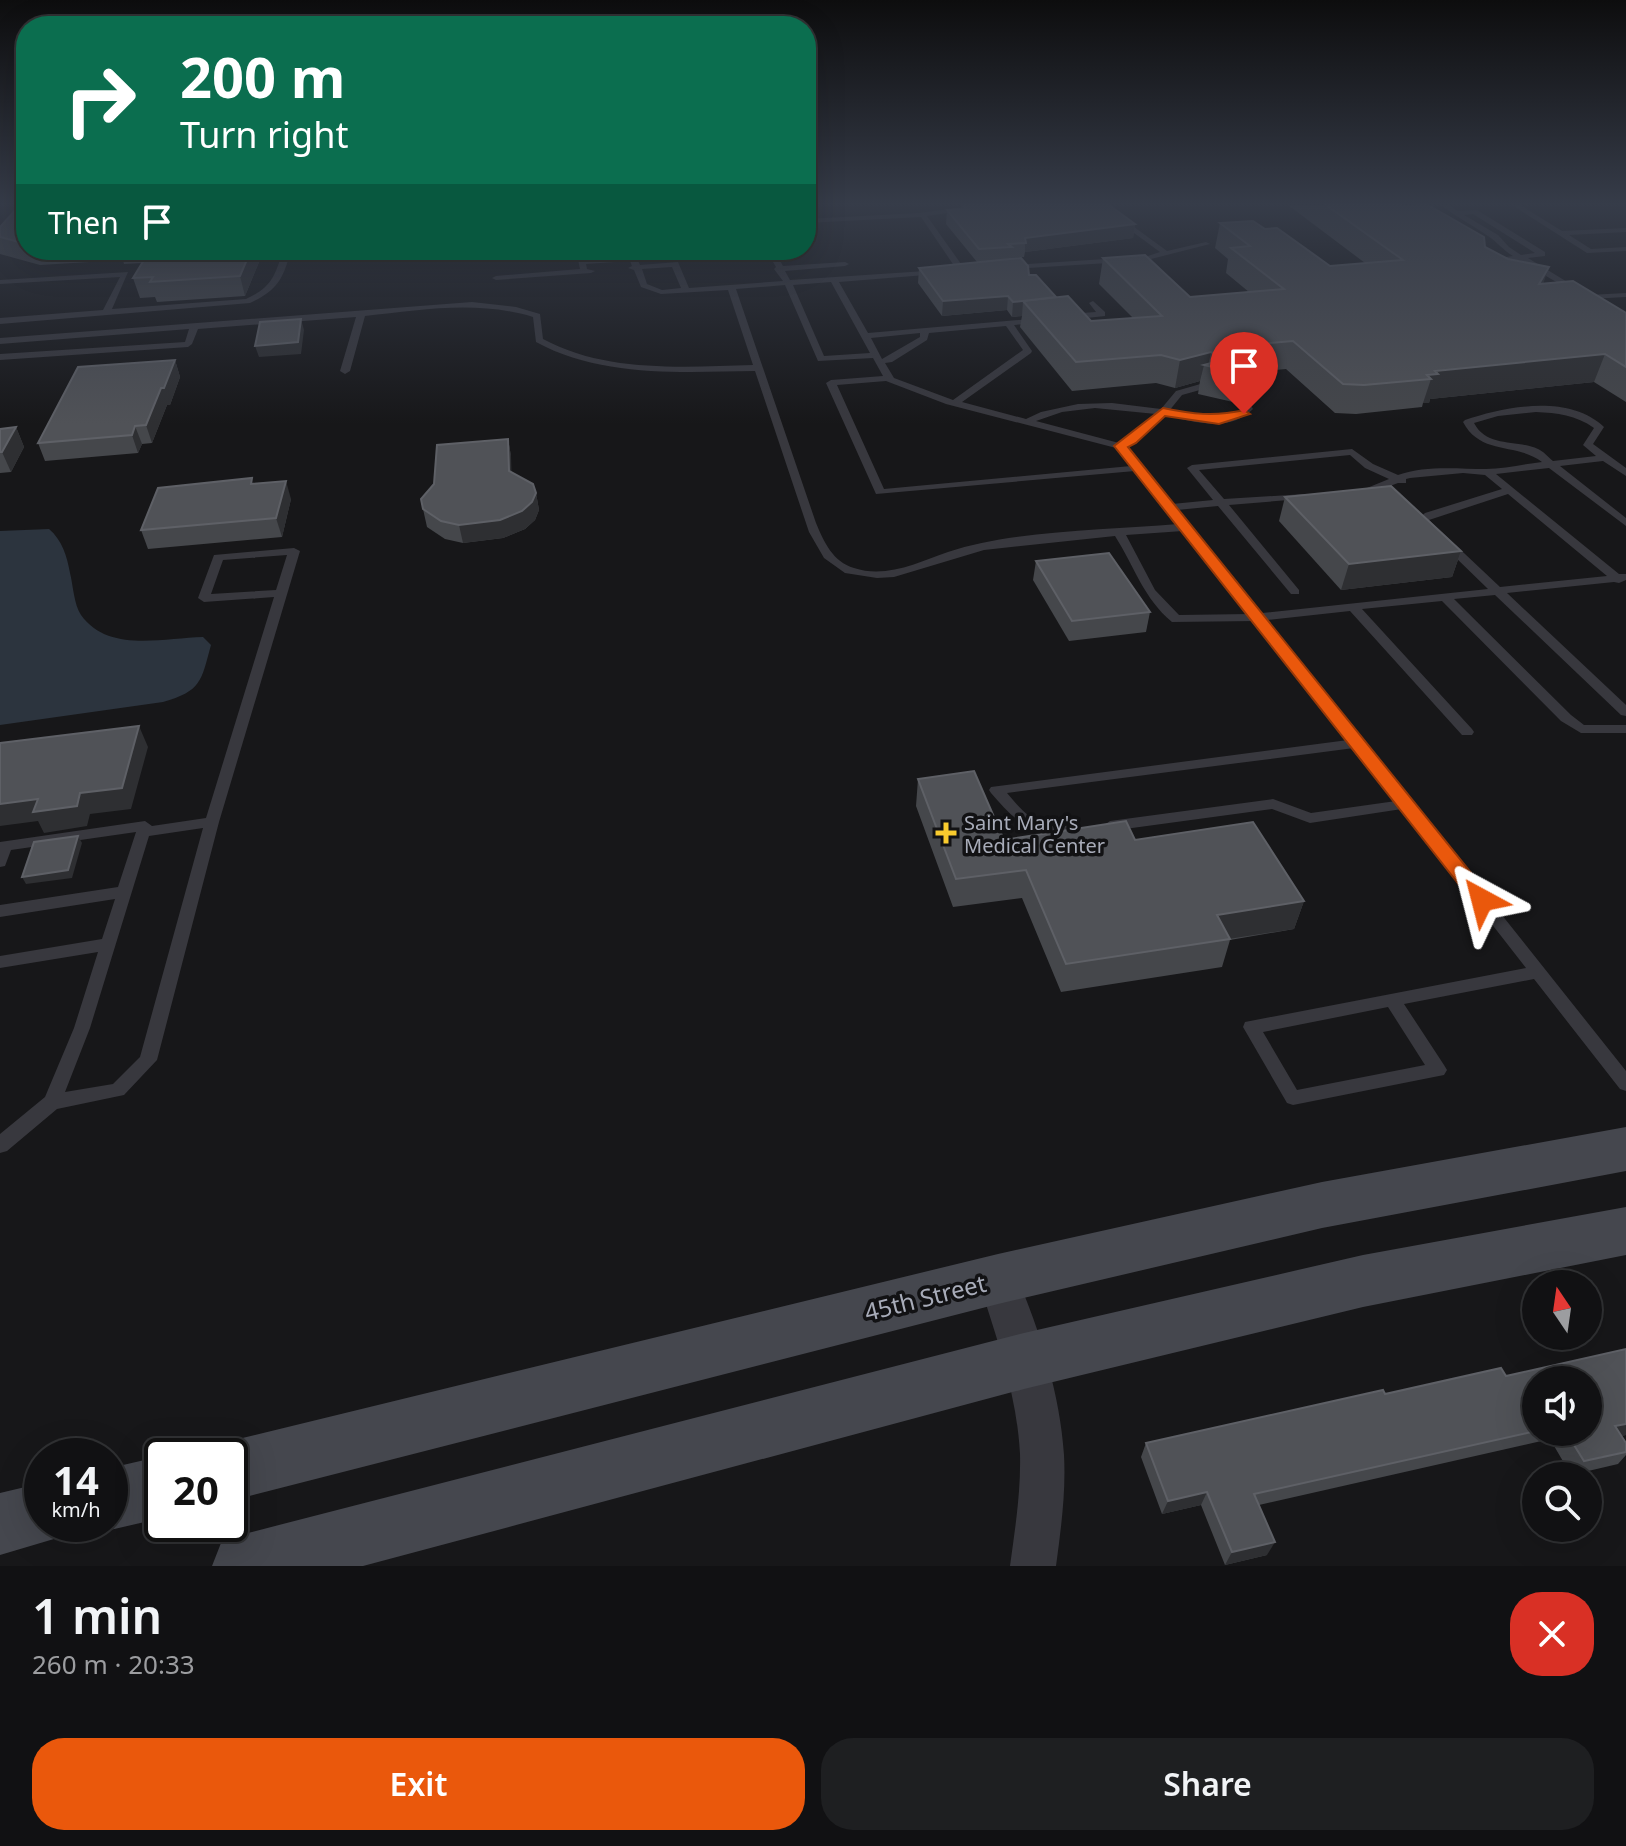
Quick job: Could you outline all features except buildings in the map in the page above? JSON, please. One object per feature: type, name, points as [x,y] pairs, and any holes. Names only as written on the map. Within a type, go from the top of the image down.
[{"type":"main road","name":"45th Street","points":[[248,1466],[998,1279],[1322,1205],[1626,1149]]},
{"type":"main road","points":[[244,1566],[1024,1361],[1363,1281],[1626,1231]]},
{"type":"main road","points":[[0,1524],[24,1518]]},
{"type":"street","points":[[998,1279],[1024,1361],[1041,1441],[1042,1493],[1033,1566]]},
{"type":"lane","points":[[0,282],[57,278]]},
{"type":"lane","points":[[106,313],[123,278]]},
{"type":"lane","points":[[0,321],[247,301],[266,294],[278,278]]},
{"type":"lane","points":[[642,278],[644,285],[654,291],[861,278]]},
{"type":"lane","points":[[681,278],[686,290]]},
{"type":"lane","points":[[784,278],[821,359],[889,360],[924,338],[925,331]]},
{"type":"lane","points":[[1555,278],[1601,305]]},
{"type":"lane","points":[[834,280],[888,378]]},
{"type":"lane","points":[[731,287],[818,542],[831,560],[841,567],[857,573],[906,572],[980,547],[1186,527]]},
{"type":"lane","points":[[1552,290],[1574,289]]},
{"type":"lane","points":[[1589,297],[1626,295]]},
{"type":"lane","points":[[865,336],[1102,314],[1093,303]]},
{"type":"lane","points":[[0,341],[442,307],[520,309],[537,316],[539,340],[552,349],[619,365],[757,368]]},
{"type":"lane","points":[[345,371],[361,314]]},
{"type":"lane","points":[[955,403],[1028,351],[1009,324]]},
{"type":"lane","points":[[0,357],[188,344],[195,325]]},
{"type":"lane","points":[[30,355],[40,338]]},
{"type":"lane","points":[[1138,468],[880,492],[831,383],[888,378],[955,403],[1120,446],[1170,507],[1259,617],[1626,1084]]},
{"type":"lane","points":[[1120,446],[1132,441],[1179,393],[1204,386]]},
{"type":"lane","points":[[1029,421],[1046,412],[1100,406],[1163,412],[1200,420],[1235,418],[1248,409],[1240,395]]},
{"type":"lane","points":[[1603,458],[1551,465],[1496,457],[1468,422],[1501,413],[1564,412],[1585,417],[1599,427],[1588,445],[1626,473]]},
{"type":"lane","points":[[1496,457],[1534,451],[1626,523]]},
{"type":"lane","points":[[1295,592],[1192,468],[1352,452],[1369,466],[1399,481]]},
{"type":"lane","points":[[1488,472],[1496,457]]},
{"type":"lane","points":[[1358,492],[1373,491],[1399,481],[1443,480],[1488,472],[1623,581]]},
{"type":"lane","points":[[1510,490],[1429,515],[1422,520],[1626,712]]},
{"type":"lane","points":[[1170,507],[1312,496]]},
{"type":"lane","points":[[1119,533],[1132,552],[1137,573],[1166,612],[1176,619],[1259,617],[1497,591],[1623,581]]},
{"type":"lane","points":[[52,1102],[118,1090],[148,1060],[212,822],[282,593],[294,551],[218,557],[204,598],[282,593]]},
{"type":"lane","points":[[1445,597],[1566,718],[1581,729],[1626,729]]},
{"type":"lane","points":[[1353,607],[1467,732]]},
{"type":"lane","points":[[1085,829],[1054,833],[1023,822],[996,790],[1358,743]]},
{"type":"lane","points":[[1101,827],[1273,804],[1310,818],[1406,804]]},
{"type":"lane","points":[[143,832],[212,822]]},
{"type":"lane","points":[[0,862],[5,846],[145,826],[82,1028],[52,1102],[0,1145]]},
{"type":"lane","points":[[0,911],[124,892]]},
{"type":"lane","points":[[0,962],[108,944]]},
{"type":"lane","points":[[1392,1000],[1438,1070],[1293,1098],[1251,1027],[1538,972]]},
{"type":"shaded area","points":[[49,529],[61,543],[79,611],[92,627],[121,639],[203,637],[211,645],[198,683],[192,689],[163,702],[0,725],[0,531]]},
{"type":"place","name":"Saint Mary's Medical Center","points":[[946,833]]},
{"type":"route","points":[[1244,414],[1235,418],[1200,420],[1163,412],[1132,441],[1120,446],[1482,900]]}]
